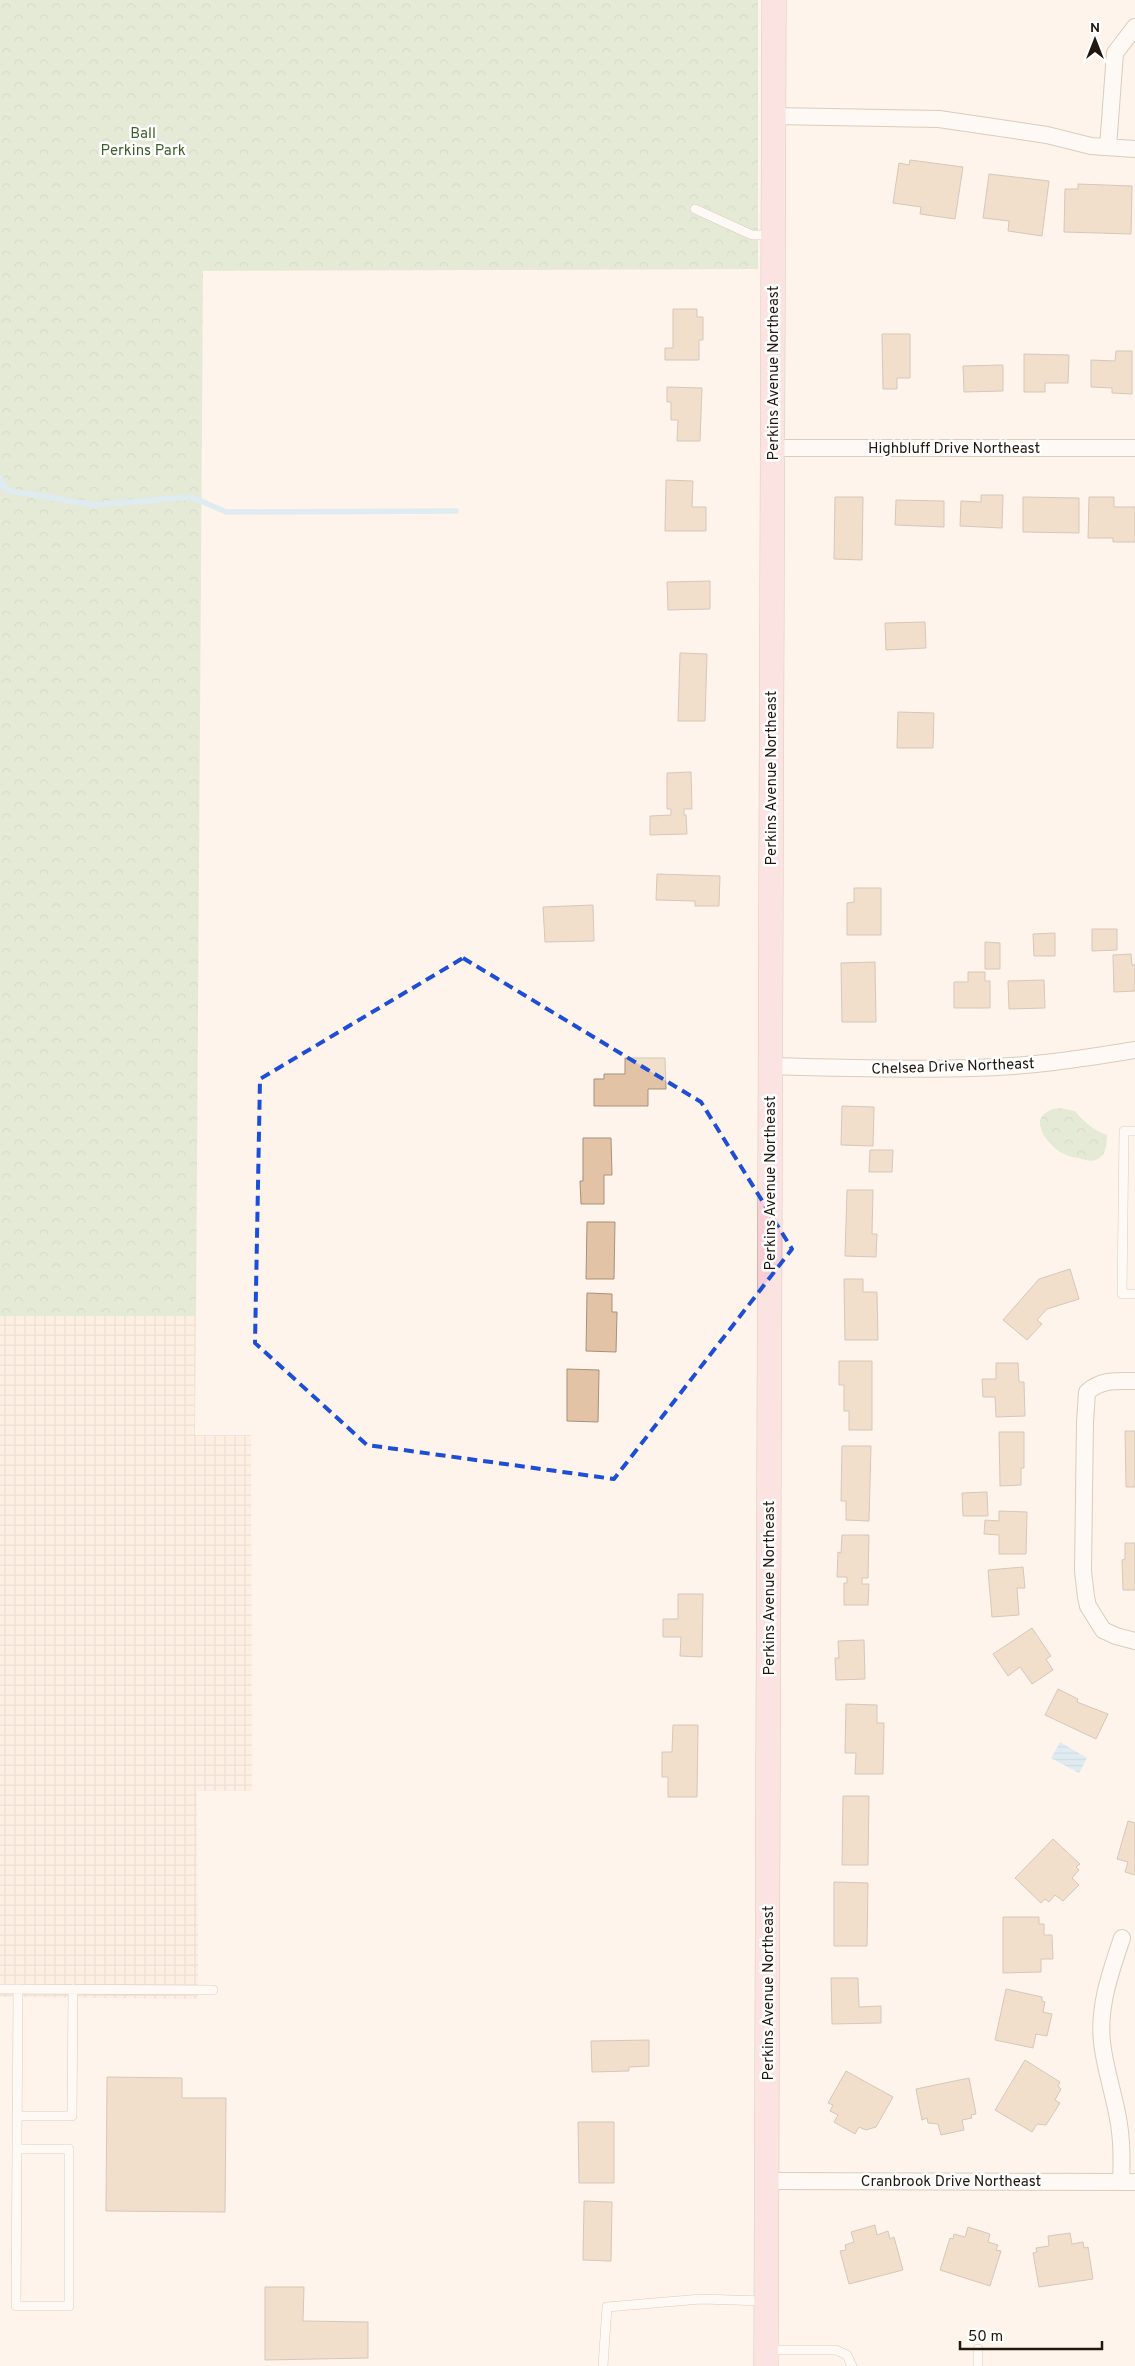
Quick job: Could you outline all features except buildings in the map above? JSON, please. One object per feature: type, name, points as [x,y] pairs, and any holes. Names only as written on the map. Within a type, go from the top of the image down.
[{"type":"street","name":"Perkins Avenue Northeast","points":[[766,2358],[774,448],[774,0]]},
{"type":"street","points":[[1108,147],[1116,53],[1135,27]]},
{"type":"street","points":[[774,116],[939,119],[1047,135],[1091,146],[1135,149]]},
{"type":"street","name":"Highbluff Drive Northeast","points":[[774,448],[1135,448]]},
{"type":"street","name":"Chelsea Drive Northeast","points":[[770,1066],[871,1070],[974,1068],[1076,1060],[1135,1050]]},
{"type":"street","points":[[1135,1381],[1106,1381],[1096,1384],[1087,1392],[1083,1571],[1088,1606],[1103,1630],[1135,1641]]},
{"type":"street","points":[[1122,1938],[1103,2002],[1102,2033],[1128,2181]]},
{"type":"street","name":"Cranbrook Drive Northeast","points":[[767,2181],[1128,2181]]},
{"type":"lane","points":[[695,209],[752,235],[773,235]]},
{"type":"lane","points":[[1135,1131],[1124,1131],[1122,1294],[1135,1294]]},
{"type":"lane","points":[[0,1989],[213,1990]]},
{"type":"lane","points":[[17,2149],[69,2149],[69,2306],[16,2306],[18,1990]]},
{"type":"lane","points":[[18,2116],[72,2116],[72,1990]]},
{"type":"lane","points":[[603,2366],[607,2306],[701,2299],[766,2302]]},
{"type":"lane","points":[[978,2349],[978,2366]]},
{"type":"lane","points":[[766,2358],[836,2350],[848,2355],[852,2366]]},
{"type":"highlighted area","points":[[463,958],[701,1102],[792,1249],[614,1479],[367,1445],[255,1343],[260,1079]]},
{"type":"shaded area","points":[[0,1316],[196,1316],[195,1435],[251,1435],[252,1791],[197,1791],[198,1999],[0,1997]]},
{"type":"green space","name":"Ball Perkins Park","points":[[0,0],[758,0],[758,269],[203,271],[196,1316],[0,1316]]},
{"type":"green space","points":[[1060,1108],[1075,1111],[1097,1131],[1107,1135],[1106,1148],[1101,1157],[1092,1161],[1064,1154],[1044,1136],[1040,1122],[1043,1115]]},
{"type":"water","points":[[1060,1742],[1087,1758],[1079,1773],[1051,1758]]},
{"type":"waterway","points":[[0,478],[5,490],[95,505],[192,497],[226,512],[456,511]]}]
